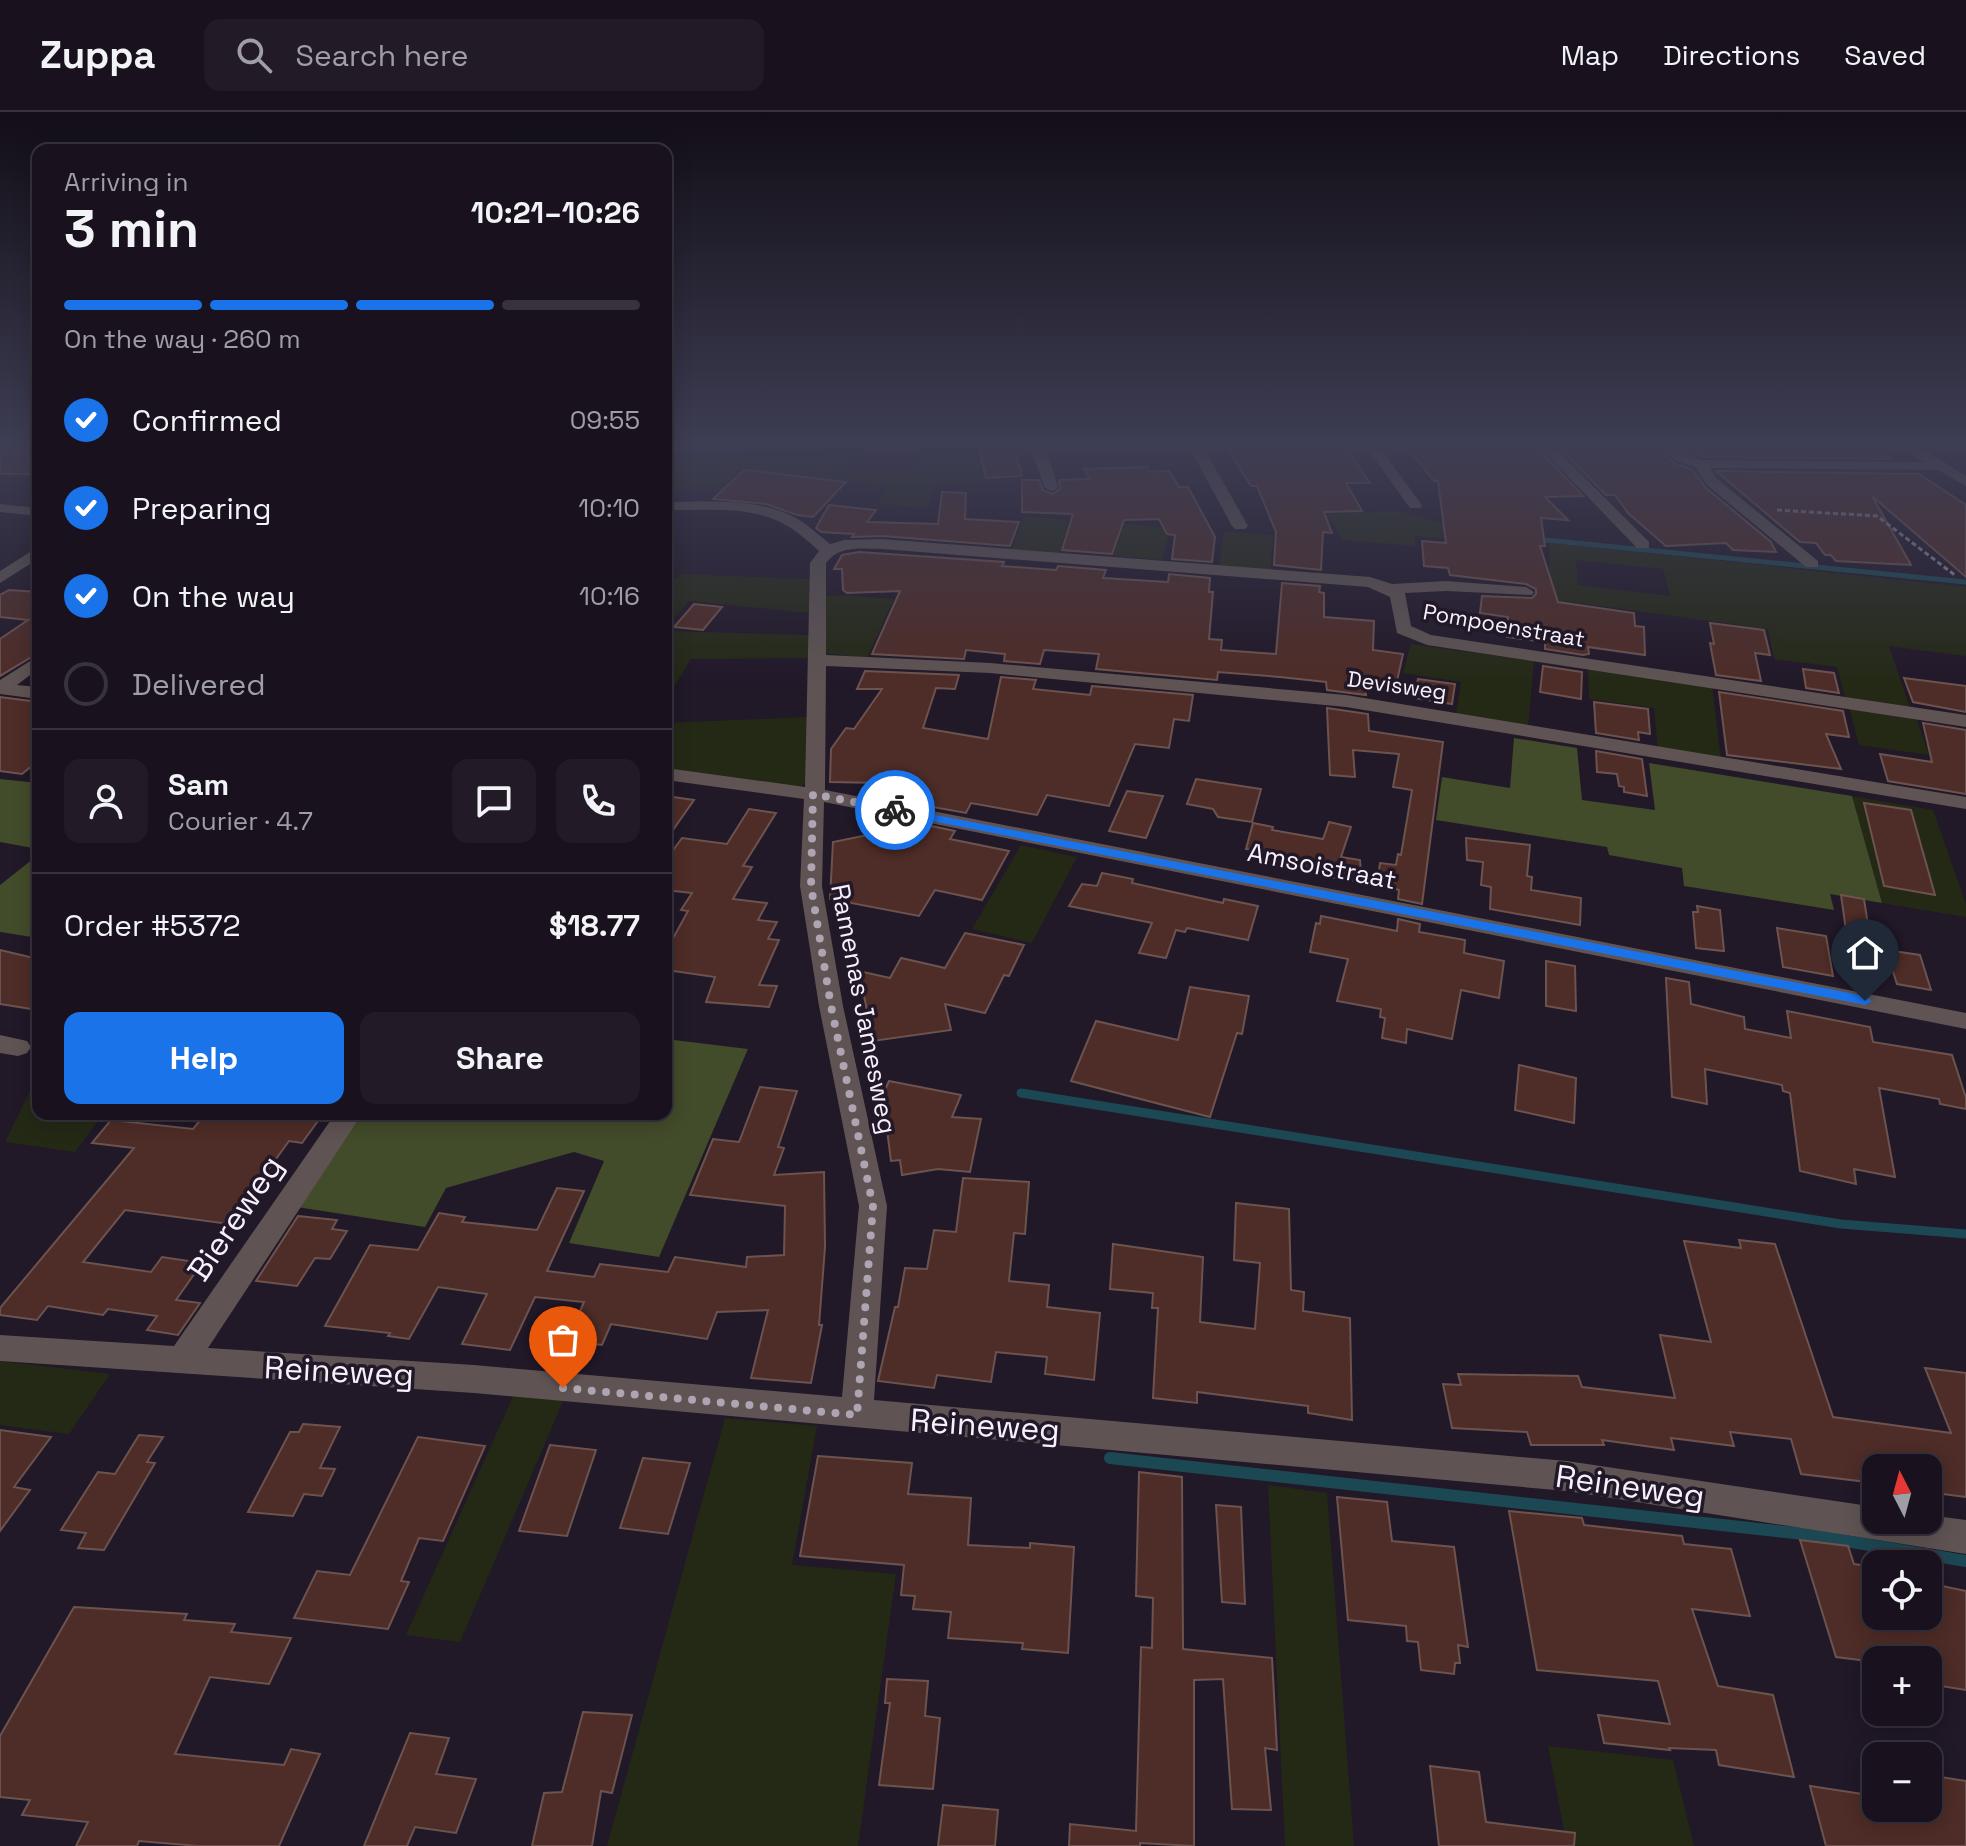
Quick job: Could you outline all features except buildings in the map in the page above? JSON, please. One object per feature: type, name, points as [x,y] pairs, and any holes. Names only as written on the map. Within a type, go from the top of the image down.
[{"type":"street","points":[[791,522],[828,550]]},
{"type":"street","points":[[1238,522],[1240,526]]},
{"type":"street","points":[[1620,522],[1643,545]]},
{"type":"street","points":[[1761,522],[1812,564]]},
{"type":"street","name":"Pompoenstraat","points":[[828,550],[844,545],[882,544],[1370,582],[1391,589],[1398,595],[1403,629],[1427,640],[1966,721]]},
{"type":"street","name":"Ramenas Jamesweg","points":[[828,550],[818,563],[811,886],[831,1006],[873,1206],[857,1415]]},
{"type":"street","points":[[0,578],[32,556]]},
{"type":"street","points":[[1391,589],[1446,586],[1526,592]]},
{"type":"street","name":"Devisweg","points":[[816,661],[990,668],[1346,701],[1966,803]]},
{"type":"street","points":[[0,688],[32,665]]},
{"type":"street","points":[[0,688],[32,692]]},
{"type":"street","name":"Amsoistraat","points":[[672,775],[813,794],[1966,1021]]},
{"type":"street","name":"Biereweg","points":[[181,1362],[345,1120]]},
{"type":"street","name":"Reineweg","points":[[0,1348],[474,1379],[1567,1476],[1966,1537]]},
{"type":"path","points":[[1885,522],[1956,576]]},
{"type":"green space","points":[[1022,522],[1068,522],[1059,556],[1011,551]]},
{"type":"green space","points":[[1332,522],[1438,522],[1456,527],[1458,539],[1415,536],[1415,546],[1343,540]]},
{"type":"green space","points":[[1124,524],[1170,528],[1162,560],[1113,556]]},
{"type":"green space","points":[[1224,532],[1274,535],[1270,570],[1219,566]]},
{"type":"green space","points":[[1549,543],[1966,587],[1966,656],[1889,646],[1910,708],[1845,698],[1837,667],[1774,659],[1768,629],[1550,599]],"holes":[[[1576,560],[1663,569],[1670,596],[1578,585]]]},
{"type":"green space","points":[[682,574],[809,579],[810,613],[689,601],[672,621],[672,580]]},
{"type":"green space","points":[[822,596],[894,599],[867,658],[824,653]]},
{"type":"green space","points":[[672,631],[811,635],[811,658],[691,659],[672,690]]},
{"type":"green space","points":[[1411,644],[1534,661],[1528,727],[1456,715],[1461,682],[1403,673]]},
{"type":"green space","points":[[1588,667],[1712,685],[1721,760],[1658,750],[1654,708],[1589,699]]},
{"type":"green space","points":[[1849,707],[1916,717],[1929,755],[1859,745]]},
{"type":"green space","points":[[808,717],[806,783],[800,787],[672,772],[672,723]]},
{"type":"green space","points":[[1514,738],[1577,748],[1582,800],[1655,810],[1649,763],[1852,796],[1882,903],[1830,894],[1834,910],[1684,886],[1682,868],[1609,855],[1607,847],[1436,820],[1442,777],[1510,788]]},
{"type":"green space","points":[[0,779],[32,782],[32,848],[0,842]]},
{"type":"green space","points":[[1852,796],[1933,810],[1966,904],[1966,917],[1882,903]]},
{"type":"green space","points":[[1021,845],[1077,857],[1032,943],[972,929]]},
{"type":"green space","points":[[32,860],[32,937],[0,932],[0,885]]},
{"type":"green space","points":[[672,1040],[748,1049],[659,1257],[569,1243],[604,1161],[574,1152],[446,1188],[425,1227],[297,1207],[358,1120],[672,1120]]},
{"type":"green space","points":[[32,1087],[32,1120],[99,1120],[75,1152],[5,1142]]},
{"type":"green space","points":[[0,1361],[110,1374],[69,1434],[0,1425]]},
{"type":"green space","points":[[514,1394],[564,1399],[460,1642],[406,1635]]},
{"type":"green space","points":[[725,1418],[817,1426],[792,1565],[896,1574],[858,1846],[607,1846]]},
{"type":"green space","points":[[1268,1485],[1327,1493],[1354,1846],[1285,1846]]},
{"type":"green space","points":[[1548,1746],[1673,1760],[1694,1846],[1567,1846]]},
{"type":"waterway","points":[[1545,540],[1966,582]]},
{"type":"waterway","points":[[1021,1093],[1841,1224],[1966,1234]]},
{"type":"waterway","points":[[1110,1458],[1804,1534],[1966,1561]]},
{"type":"way so far","points":[[563,1388],[857,1415],[873,1206],[831,1006],[811,886],[813,794],[895,810]]},
{"type":"route","points":[[895,810],[1865,1001]]}]
